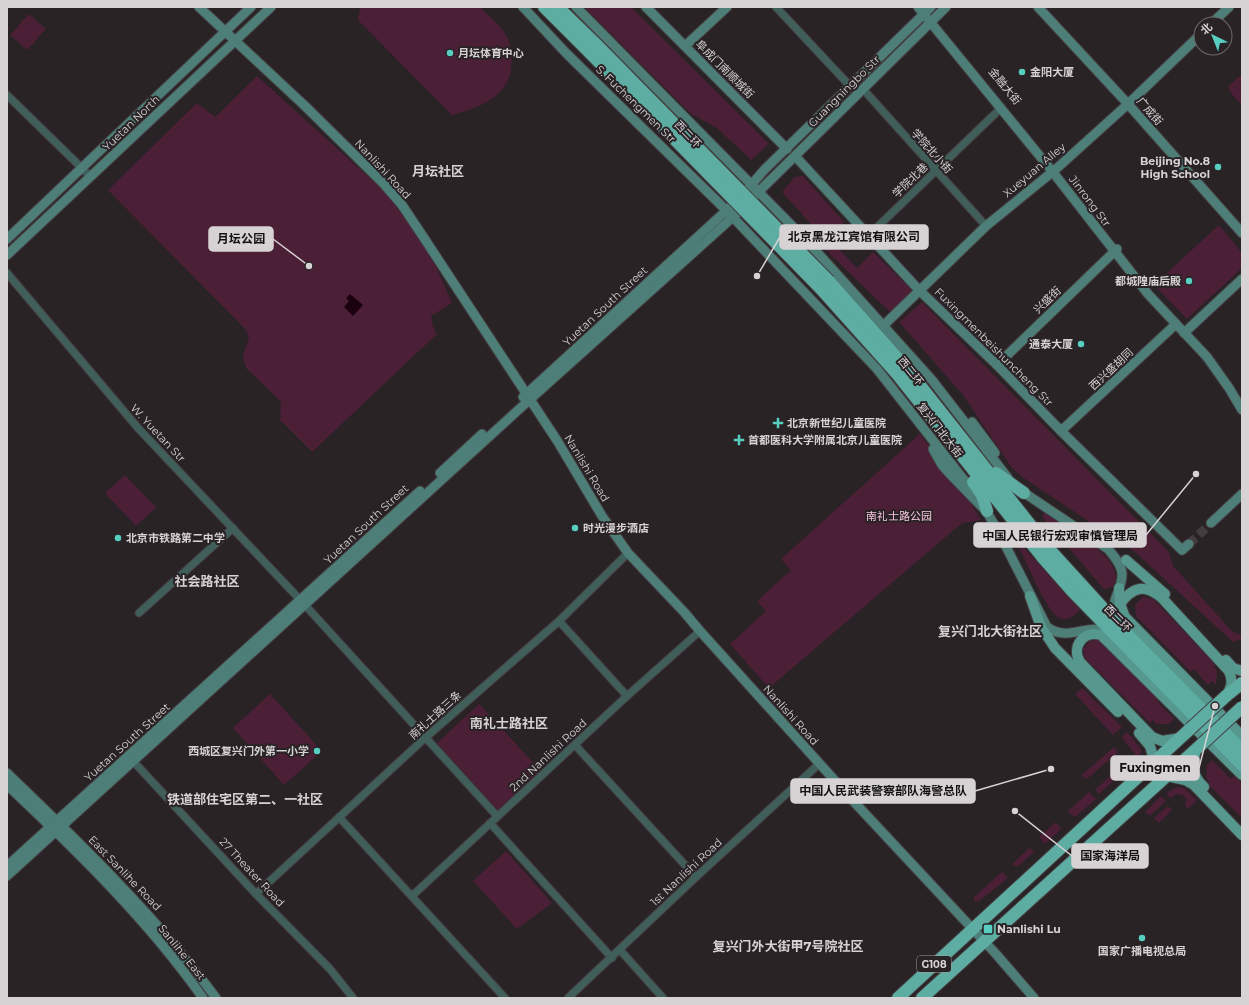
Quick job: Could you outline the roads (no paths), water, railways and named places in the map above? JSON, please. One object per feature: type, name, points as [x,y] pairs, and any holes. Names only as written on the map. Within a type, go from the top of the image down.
[{"type":"highway","name":"西二环","points":[[544,7],[904,365],[1043,558],[1242,750]]},
{"type":"highway","name":"西二环","points":[[558,7],[825,285]]},
{"type":"highway","points":[[987,511],[982,495],[968,475],[971,458],[1024,494]]},
{"type":"highway","name":"西二环","points":[[1120,633],[1242,765]]},
{"type":"highway","points":[[1180,738],[1242,683]]},
{"type":"highway","points":[[1199,747],[1242,707]]},
{"type":"highway","name":"G108","points":[[898,998],[971,929],[1180,738]]},
{"type":"highway","name":"G108","points":[[922,998],[1199,747]]},
{"type":"main road","name":"Nanlishi Road","points":[[199,7],[383,183],[402,205],[558,442],[602,516],[628,553],[684,612],[819,764],[1034,998]]},
{"type":"main road","name":"Yuetan North","points":[[7,239],[251,7]]},
{"type":"main road","name":"Yuetan North","points":[[7,255],[92,177],[271,7]]},
{"type":"main road","name":"S. Fuchengmen Str","points":[[523,7],[566,53],[689,172],[730,214]]},
{"type":"main road","points":[[576,7],[714,149],[807,241],[983,435],[997,457],[1004,473],[1024,494],[1126,560],[1166,595],[1233,668],[1242,671]]},
{"type":"main road","name":"阜成门南顺城街","points":[[646,7],[787,149]]},
{"type":"main road","points":[[685,46],[727,7]]},
{"type":"main road","name":"Guangningbo Str","points":[[743,201],[759,193],[946,7]]},
{"type":"main road","name":"广成街","points":[[1038,7],[1128,104],[1242,234]]},
{"type":"main road","points":[[1219,16],[1229,7]]},
{"type":"main road","points":[[925,9],[933,20]]},
{"type":"main road","name":"Guangningbo Str","points":[[743,201],[751,186],[925,9]]},
{"type":"main road","name":"Jinrong Str","points":[[933,20],[1002,108],[1054,170],[1148,294],[1176,324],[1186,331],[1221,374],[1242,410]]},
{"type":"main road","name":"金融大街","points":[[933,20],[1054,170]]},
{"type":"main road","name":"Xueyuan Alley","points":[[884,325],[986,226],[1054,170],[1128,104],[1193,42]]},
{"type":"main road","points":[[689,172],[714,149]]},
{"type":"main road","name":"Fuxingmenbeishuncheng Str","points":[[795,156],[919,290],[997,365],[1061,431],[1185,547]]},
{"type":"main road","points":[[702,160],[743,201]]},
{"type":"main road","name":"Yuetan South Street","points":[[7,876],[56,826],[303,603],[743,201]]},
{"type":"main road","name":"复兴门北大街","points":[[730,214],[877,369],[916,420],[920,431],[935,451],[942,465],[987,511]]},
{"type":"main road","points":[[1115,250],[1186,331],[1223,369],[1242,400]]},
{"type":"main road","name":"兴盛街","points":[[997,365],[1115,250]]},
{"type":"main road","points":[[1186,331],[1242,279]]},
{"type":"main road","name":"西兴盛胡同","points":[[1061,431],[1176,324]]},
{"type":"main road","points":[[1211,523],[1242,494]]},
{"type":"main road","points":[[987,511],[1047,627],[1054,632],[1066,634],[1097,629],[1120,633],[1113,607],[1122,573],[1120,567],[1108,549]]},
{"type":"main road","points":[[1119,588],[1120,604],[1125,617],[1242,736]]},
{"type":"main road","points":[[1120,604],[1133,590],[1149,590],[1162,598],[1229,671],[1232,678],[1232,687],[1226,696]]},
{"type":"main road","points":[[1030,596],[1041,627],[1055,648],[1150,746],[1154,760],[1150,767]]},
{"type":"main road","name":"Yuetan South Street","points":[[7,866],[134,762],[303,603]]},
{"type":"main road","points":[[1084,630],[1098,634],[1111,645],[1242,775]]},
{"type":"main road","points":[[1098,634],[1085,636],[1077,645],[1077,655],[1080,662],[1152,737],[1162,741],[1180,738]]},
{"type":"main road","points":[[1199,747],[1193,771],[1197,781],[1242,826]]},
{"type":"main road","name":"East Sanlihe Road","points":[[7,773],[56,826],[124,888],[166,933],[216,998]]},
{"type":"main road","points":[[1167,776],[1178,777],[1194,785],[1242,834]]},
{"type":"main road","name":"Sanlihe East","points":[[7,785],[56,826],[169,953],[203,998]]},
{"type":"street","points":[[776,7],[850,86]]},
{"type":"street","name":"学院北小街","points":[[863,89],[986,226]]},
{"type":"street","points":[[7,95],[92,177]]},
{"type":"street","name":"学院北巷","points":[[869,235],[1002,108]]},
{"type":"street","name":"W. Yuetan Str","points":[[7,273],[138,428],[303,603],[497,816]]},
{"type":"street","points":[[139,613],[233,528]]},
{"type":"street","name":"南礼士路三条","points":[[256,894],[425,738],[559,621],[628,553]]},
{"type":"street","points":[[559,621],[627,696]]},
{"type":"street","name":"2nd Nanlishi Road","points":[[412,896],[627,696],[700,631]]},
{"type":"street","points":[[575,745],[696,877]]},
{"type":"street","name":"27 Theater Road","points":[[134,762],[256,894],[330,969],[353,998]]},
{"type":"street","name":"1st Nanlishi Road","points":[[568,998],[696,877],[819,764]]},
{"type":"street","points":[[339,817],[505,998]]},
{"type":"street","points":[[490,823],[612,958]]},
{"type":"street","points":[[620,950],[663,998]]},
{"type":"tunnel","points":[[1189,544],[1211,523]]},
{"type":"place","name":"月坛体育中心","points":[[450,53]]},
{"type":"place","name":"金阳大厦","points":[[1022,72]]},
{"type":"place","name":"Beijing No.8 High School","points":[[1218,167]]},
{"type":"place","name":"月坛公园","points":[[309,266]]},
{"type":"place","name":"北京黑龙江宾馆有限公司","points":[[757,276]]},
{"type":"place","name":"都城隍庙后殿","points":[[1189,281]]},
{"type":"place","name":"通泰大厦","points":[[1081,344]]},
{"type":"place","name":"北京新世纪儿童医院","points":[[778,423]]},
{"type":"place","name":"首都医科大学附属北京儿童医院","points":[[739,440]]},
{"type":"place","name":"中国人民银行宏观审慎管理局","points":[[1196,474]]},
{"type":"place","name":"时光漫步酒店","points":[[575,528]]},
{"type":"place","name":"北京市铁路第二中学","points":[[118,538]]},
{"type":"place","name":"Fuxingmen","points":[[1215,706]]},
{"type":"place","name":"西城区复兴门外第一小学","points":[[317,751]]},
{"type":"place","name":"中国人民武装警察部队海警总队","points":[[1051,769]]},
{"type":"place","name":"国家海洋局","points":[[1015,811]]},
{"type":"place","name":"Nanlishi Lu","points":[[988,929]]},
{"type":"place","name":"国家广播电视总局","points":[[1142,938]]},
{"type":"district","name":"月坛社区","points":[[438,171]]},
{"type":"district","name":"社会路社区","points":[[207,581]]},
{"type":"district","name":"复兴门北大街社区","points":[[990,631]]},
{"type":"district","name":"南礼士路社区","points":[[509,723]]},
{"type":"district","name":"铁道部住宅区第二、一社区","points":[[245,799]]},
{"type":"district","name":"复兴门外大街甲7号院社区","points":[[788,946]]},
{"type":"park label","name":"南礼士路公园","points":[[899,516]]}]
